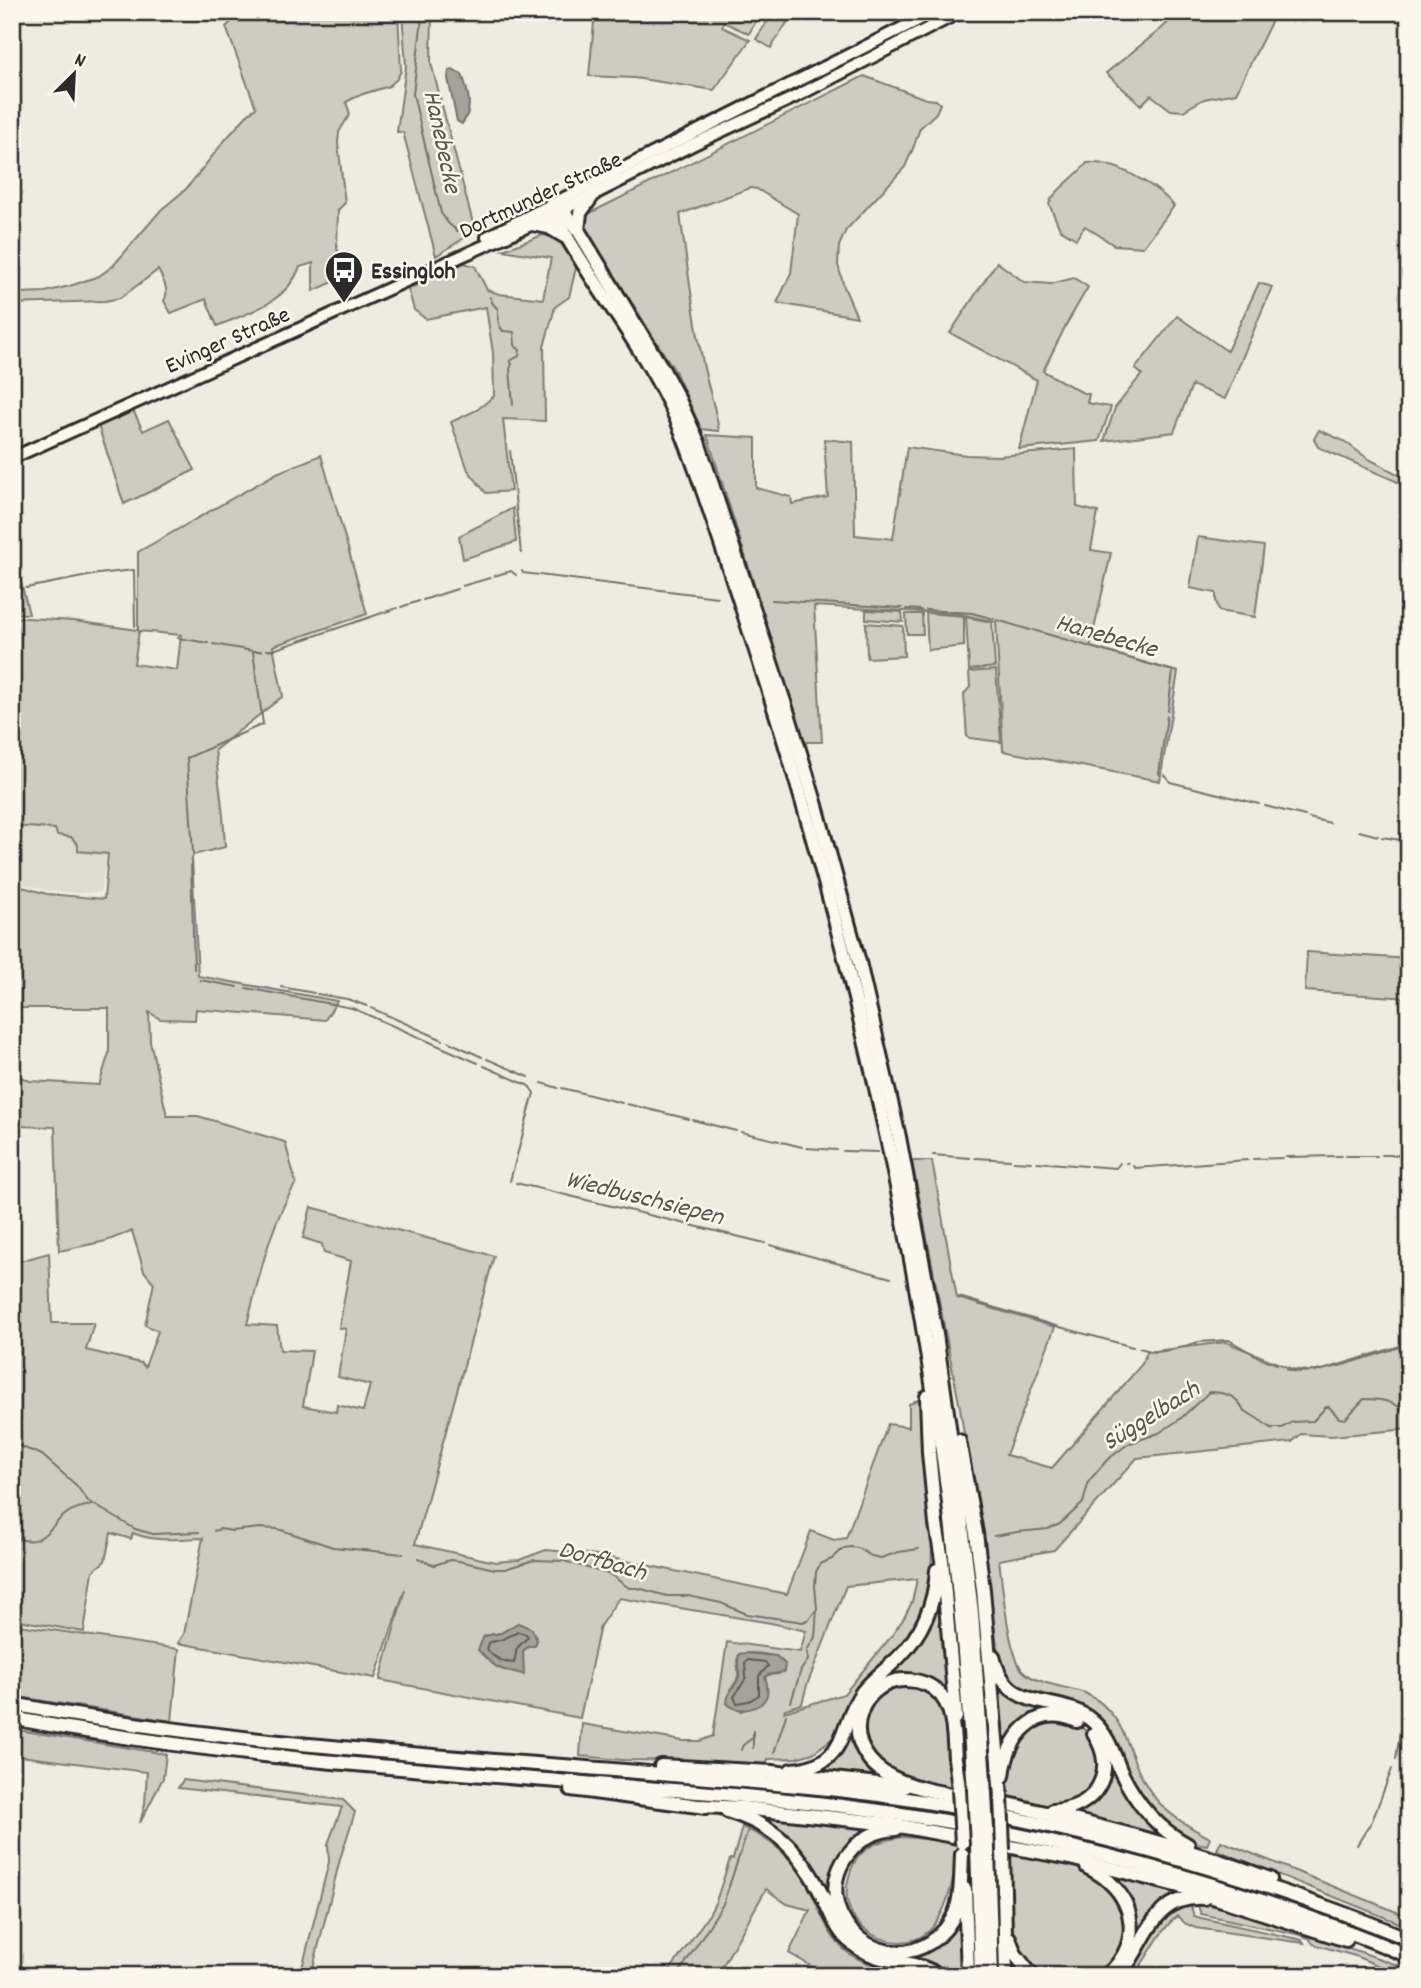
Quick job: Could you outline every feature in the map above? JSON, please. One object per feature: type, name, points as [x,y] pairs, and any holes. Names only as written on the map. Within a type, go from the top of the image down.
[{"type":"highway","points":[[573,234],[580,214],[593,195]]},
{"type":"highway","points":[[556,207],[652,371],[677,419],[691,455],[770,695],[827,885],[895,1146],[930,1338],[980,1793],[992,1976]]},
{"type":"highway","points":[[532,224],[573,234]]},
{"type":"highway","points":[[930,1338],[923,1365],[929,1453],[952,1661],[968,1976]]},
{"type":"highway","points":[[930,1338],[954,1410],[976,1533],[983,1590],[1001,1796],[1006,1976]]},
{"type":"highway","points":[[772,1772],[808,1767],[830,1755],[840,1741],[863,1692],[900,1656],[914,1638],[930,1608],[936,1583],[936,1524]]},
{"type":"highway","points":[[983,1590],[993,1660],[1003,1679],[1021,1696],[1076,1711],[1087,1717],[1105,1735],[1131,1792],[1149,1815],[1179,1840],[1216,1860]]},
{"type":"highway","points":[[935,1791],[893,1777],[873,1764],[863,1750],[858,1734],[860,1713],[871,1695],[889,1683],[906,1679],[923,1683],[944,1698],[951,1717],[959,1789]]},
{"type":"highway","points":[[12,1704],[198,1733],[434,1757],[836,1790],[907,1799],[1007,1817],[1209,1867],[1409,1939]]},
{"type":"highway","points":[[562,1766],[584,1762],[772,1772],[935,1791],[1052,1812],[1064,1811],[1082,1804],[1096,1791],[1102,1777],[1104,1759],[1100,1742],[1085,1725],[1076,1720],[1055,1716],[1038,1719],[1024,1728],[1011,1744],[1004,1767],[1001,1796]]},
{"type":"highway","points":[[12,1718],[212,1749],[834,1805],[901,1814],[1009,1833],[1185,1876],[1274,1904],[1409,1956]]},
{"type":"highway","points":[[520,1778],[544,1785],[601,1794],[701,1806],[749,1819],[791,1847],[813,1877],[839,1928],[853,1944],[871,1955],[924,1968],[939,1976]]},
{"type":"highway","points":[[701,1806],[830,1816],[995,1842],[1131,1873],[1362,1945],[1388,1947]]},
{"type":"highway","points":[[1020,1807],[1128,1833],[1216,1860],[1338,1904],[1356,1918]]},
{"type":"highway","points":[[929,1830],[881,1831],[861,1841],[843,1861],[836,1882],[837,1904],[841,1916],[860,1940],[883,1951],[895,1952],[916,1950],[936,1939],[949,1924],[956,1909],[962,1849]]},
{"type":"highway","points":[[981,1976],[983,1847]]},
{"type":"highway","points":[[1060,1857],[1099,1873],[1116,1887],[1127,1905],[1131,1924],[1129,1944],[1121,1961],[1106,1976]]},
{"type":"highway","points":[[1004,1886],[1009,1938],[1020,1964],[1032,1976]]},
{"type":"highway","points":[[1119,1976],[1131,1960],[1147,1928],[1161,1912],[1179,1902],[1194,1898],[1235,1906]]},
{"type":"main road","name":"Dortmunder Straße","points":[[458,256],[480,241],[556,207],[934,12]]},
{"type":"main road","name":"Dortmunder Straße","points":[[458,256],[532,224],[556,207],[593,195],[793,98],[960,12]]},
{"type":"main road","name":"Evinger Straße","points":[[12,458],[458,256]]},
{"type":"shaded area","points":[[241,12],[398,12],[401,71],[389,86],[346,102],[350,114],[339,132],[345,203],[338,210],[337,248],[347,276],[313,291],[313,263],[300,267],[293,280],[276,298],[254,311],[217,326],[206,299],[171,313],[164,301],[166,289],[158,270],[120,298],[105,301],[12,304],[18,293],[45,292],[70,286],[99,276],[113,266],[161,210],[186,189],[226,139],[256,108],[226,27]]},
{"type":"shaded area","points":[[402,12],[432,12],[431,63],[475,231],[436,256],[403,132],[397,132],[406,66]]},
{"type":"shaded area","points":[[595,12],[761,12],[749,34],[724,22],[722,27],[750,40],[714,90],[634,78],[589,76]]},
{"type":"shaded area","points":[[773,12],[782,12],[790,18],[771,48],[756,39]]},
{"type":"shaded area","points":[[1179,12],[1276,12],[1236,93],[1204,99],[1183,111],[1171,110],[1151,95],[1141,105],[1106,73]]},
{"type":"shaded area","points":[[864,76],[926,99],[936,100],[940,104],[936,113],[920,128],[905,167],[846,230],[839,246],[838,265],[857,317],[777,303],[791,273],[798,214],[757,189],[750,188],[680,214],[699,344],[719,431],[701,429],[675,371],[592,240],[583,222],[586,215]]},
{"type":"shaded area","points":[[1087,163],[1110,166],[1135,176],[1157,190],[1174,206],[1143,247],[1114,245],[1085,226],[1076,239],[1060,229],[1049,204]]},
{"type":"shaded area","points":[[543,235],[560,242],[576,268],[569,297],[555,307],[544,347],[545,421],[503,419],[511,491],[486,493],[468,470],[451,422],[477,410],[494,396],[493,353],[486,307],[426,319],[414,310],[408,289],[464,263],[475,266],[487,290],[543,299],[551,258],[503,250]]},
{"type":"shaded area","points":[[997,262],[1024,282],[1051,284],[1074,278],[1088,287],[1043,371],[1089,394],[1087,403],[1111,407],[1099,441],[1019,449],[1037,380],[950,333]]},
{"type":"shaded area","points":[[1259,283],[1272,287],[1225,399],[1192,385],[1174,432],[1104,441],[1115,408],[1142,374],[1135,369],[1177,316],[1227,351]]},
{"type":"shaded area","points":[[131,406],[143,431],[169,419],[195,470],[124,504],[97,422]]},
{"type":"shaded area","points":[[1319,430],[1344,441],[1367,458],[1409,480],[1409,487],[1318,447],[1314,439]]},
{"type":"shaded area","points":[[707,435],[756,438],[756,488],[791,497],[792,504],[828,497],[824,439],[853,442],[855,535],[893,539],[907,447],[966,455],[999,456],[1076,449],[1077,507],[1098,512],[1091,550],[1111,553],[1090,647],[1178,672],[1160,781],[1003,751],[996,622],[960,614],[814,606],[822,742],[804,742]]},
{"type":"shaded area","points":[[321,455],[367,614],[273,646],[283,696],[215,750],[225,847],[193,855],[192,858],[198,976],[337,1001],[325,1020],[196,1009],[195,1020],[160,1019],[149,1012],[150,1041],[167,1116],[198,1116],[285,1142],[296,1183],[272,1234],[247,1324],[277,1326],[280,1350],[312,1351],[303,1406],[336,1412],[337,1405],[363,1411],[370,1385],[338,1377],[346,1329],[339,1328],[351,1261],[324,1253],[322,1244],[303,1238],[311,1207],[494,1256],[415,1544],[495,1562],[519,1560],[546,1550],[597,1555],[787,1594],[811,1531],[834,1540],[846,1538],[888,1424],[909,1427],[909,1404],[923,1397],[932,1544],[931,1578],[924,1606],[913,1628],[897,1649],[863,1683],[838,1734],[813,1753],[796,1758],[768,1759],[766,1766],[580,1756],[582,1724],[683,1741],[700,1741],[713,1736],[727,1642],[800,1652],[806,1631],[771,1623],[619,1598],[600,1626],[580,1718],[380,1680],[405,1589],[375,1678],[178,1643],[184,1634],[203,1538],[159,1539],[133,1533],[131,1539],[111,1533],[105,1561],[93,1571],[84,1632],[12,1619],[12,1263],[49,1253],[52,1323],[94,1323],[86,1350],[141,1363],[145,1367],[158,1331],[145,1325],[154,1283],[144,1271],[132,1231],[106,1241],[59,1251],[55,1127],[12,1126],[12,1076],[30,1081],[99,1085],[109,1053],[109,1008],[12,1008],[12,884],[47,894],[104,899],[108,854],[78,851],[78,845],[71,837],[57,835],[55,829],[12,826],[12,617],[74,621],[138,630],[138,552],[277,473]],"holes":[[[139,631],[181,635],[177,670],[134,664]],[[917,1579],[912,1602],[904,1618],[844,1694],[784,1712],[785,1709],[802,1704],[846,1586]],[[518,1623],[529,1646],[523,1651],[517,1671],[502,1669],[484,1636],[501,1633]],[[745,1653],[759,1653],[781,1660],[779,1674],[765,1677],[767,1685],[762,1703],[741,1711],[730,1689],[738,1676],[737,1660]]]},
{"type":"shaded area","points":[[513,508],[516,542],[463,559],[459,536]]},
{"type":"shaded area","points":[[1198,537],[1264,546],[1255,617],[1219,611],[1216,593],[1190,588]]},
{"type":"shaded area","points":[[12,546],[29,614],[12,613]]},
{"type":"shaded area","points":[[866,610],[902,612],[903,622],[866,619]]},
{"type":"shaded area","points":[[926,613],[964,616],[964,646],[928,650]]},
{"type":"shaded area","points":[[906,614],[922,614],[923,634],[907,634]]},
{"type":"shaded area","points":[[966,617],[992,622],[995,667],[969,670]]},
{"type":"shaded area","points":[[866,623],[903,626],[904,656],[867,658]]},
{"type":"shaded area","points":[[996,670],[1001,742],[967,737],[964,694],[970,687],[969,672]]},
{"type":"shaded area","points":[[12,826],[55,829],[57,835],[70,837],[79,845],[78,851],[108,853],[100,892],[47,890],[12,881]]},
{"type":"shaded area","points":[[1307,952],[1409,959],[1409,998],[1305,991]]},
{"type":"shaded area","points":[[912,1161],[932,1161],[957,1298],[1055,1327],[1006,1455],[1052,1468],[1142,1364],[1147,1352],[1226,1342],[1292,1369],[1316,1372],[1409,1343],[1409,1429],[1331,1436],[1301,1434],[1292,1442],[1137,1458],[1054,1550],[999,1560],[1011,1642],[1023,1671],[1039,1680],[1085,1693],[1105,1706],[1120,1726],[1141,1775],[1155,1798],[1184,1823],[1210,1838],[1207,1845],[1182,1836],[1149,1806],[1099,1719],[1073,1704],[1024,1691],[1010,1679],[1000,1663],[960,1408]]},
{"type":"shaded area","points":[[938,1582],[949,1699],[943,1692],[887,1679],[854,1733],[892,1780],[809,1771],[816,1768],[858,1705],[895,1665]]},
{"type":"shaded area","points":[[12,1624],[179,1649],[172,1721],[12,1696]]},
{"type":"shaded area","points":[[996,1674],[1014,1695],[1022,1700],[1076,1714],[1092,1724],[1107,1745],[1134,1801],[1174,1841],[1071,1814],[1099,1792],[1108,1768],[1104,1744],[1089,1725],[1067,1713],[1043,1713],[1021,1726],[1002,1758]]},
{"type":"shaded area","points":[[907,1685],[930,1694],[946,1712],[955,1789],[896,1773],[879,1762],[869,1751],[863,1738],[865,1714],[872,1703],[893,1688]]},
{"type":"shaded area","points":[[1053,1721],[1074,1724],[1085,1730],[1092,1739],[1097,1749],[1098,1761],[1093,1784],[1087,1794],[1078,1801],[1062,1806],[1043,1806],[1007,1799],[1011,1760],[1018,1741],[1031,1728]]},
{"type":"shaded area","points":[[12,1729],[166,1754],[163,1778],[140,1823],[145,1804],[147,1772],[12,1755]]},
{"type":"shaded area","points":[[183,1780],[343,1800],[355,1812],[340,1859],[311,1976],[300,1976],[329,1862],[328,1844],[342,1807],[178,1788]]},
{"type":"shaded area","points":[[743,1813],[880,1827],[857,1841],[841,1860],[834,1881],[834,1903],[841,1924],[855,1941],[875,1952],[901,1955],[927,1948],[940,1939],[961,1909],[963,1976],[947,1976],[925,1964],[884,1956],[861,1946],[852,1939],[838,1921],[816,1873],[803,1855],[777,1831]]},
{"type":"shaded area","points":[[742,1827],[764,1838],[791,1861],[805,1881],[832,1935],[843,1949],[868,1963],[924,1976],[828,1976],[789,1953],[810,1910],[787,1904],[766,1889],[717,1976],[666,1976],[710,1913],[730,1859],[733,1859]]},
{"type":"shaded area","points":[[904,1837],[957,1842],[957,1852],[951,1888],[937,1921],[921,1937],[898,1942],[875,1936],[864,1929],[850,1910],[847,1892],[854,1864],[864,1851],[886,1840]]},
{"type":"shaded area","points":[[1221,1841],[1409,1917],[1409,1927],[1217,1850]]},
{"type":"shaded area","points":[[1008,1849],[1083,1869],[1097,1876],[1118,1896],[1126,1925],[1122,1949],[1108,1969],[1099,1976],[1041,1976],[1027,1965],[1015,1942],[1011,1924]]},
{"type":"shaded area","points":[[1104,1871],[1189,1894],[1180,1898],[1127,1961],[1134,1931]]},
{"type":"shaded area","points":[[1197,1903],[1225,1908],[1312,1935],[1409,1969],[1409,1976],[1397,1976],[1396,1973],[1355,1956],[1313,1944],[1309,1938],[1296,1934],[1201,1914]]},
{"type":"shaded area","points":[[1190,1904],[1194,1916],[1302,1940],[1304,1943],[1196,1928],[1177,1916],[1164,1929],[1133,1976],[1126,1976],[1164,1917],[1175,1908]]},
{"type":"water","points":[[449,71],[462,74],[468,93],[468,112],[462,124],[457,121],[448,78]]},
{"type":"water","points":[[518,1623],[532,1629],[537,1640],[535,1646],[529,1646],[523,1651],[524,1675],[497,1667],[478,1650],[484,1636],[501,1633]]},
{"type":"water","points":[[739,1654],[776,1656],[785,1664],[784,1672],[765,1677],[767,1695],[760,1705],[742,1710],[727,1703],[739,1677]]},
{"type":"waterway","name":"Hanebecke","points":[[426,12],[422,18],[413,94],[441,213],[457,231]]},
{"type":"waterway","name":"Hanebecke","points":[[490,297],[498,309],[501,328],[503,331],[514,332],[515,346],[520,350],[519,356],[510,361],[513,405]]},
{"type":"waterway","name":"Hanebecke","points":[[510,451],[521,553]]},
{"type":"waterway","points":[[26,588],[134,570],[135,626]]},
{"type":"waterway","name":"Wiedbuschsiepen","points":[[494,576],[511,571],[516,575]]},
{"type":"waterway","name":"Hanebecke","points":[[522,571],[717,597]]},
{"type":"waterway","name":"Wiedbuschsiepen","points":[[462,586],[490,578]]},
{"type":"waterway","name":"Wiedbuschsiepen","points":[[423,600],[457,589]]},
{"type":"waterway","name":"Hanebecke","points":[[772,600],[902,608]]},
{"type":"waterway","name":"Wiedbuschsiepen","points":[[401,607],[419,601]]},
{"type":"waterway","name":"Wiedbuschsiepen","points":[[267,650],[397,608]]},
{"type":"waterway","name":"Hanebecke","points":[[906,609],[921,610]]},
{"type":"waterway","name":"Hanebecke","points":[[926,610],[972,613],[994,619]]},
{"type":"waterway","name":"Hanebecke","points":[[997,620],[1030,630]]},
{"type":"waterway","name":"Hanebecke","points":[[1033,630],[1173,671],[1168,711]]},
{"type":"waterway","points":[[178,638],[208,643]]},
{"type":"waterway","points":[[213,644],[261,651]]},
{"type":"waterway","name":"Wiedbuschsiepen","points":[[193,853],[187,758],[263,724],[253,651]]},
{"type":"waterway","name":"Hanebecke","points":[[1159,774],[1167,716]]},
{"type":"waterway","name":"Hanebecke","points":[[1165,775],[1170,782],[1259,804]]},
{"type":"waterway","name":"Hanebecke","points":[[1265,806],[1305,816]]},
{"type":"waterway","name":"Hanebecke","points":[[1309,818],[1330,823]]},
{"type":"waterway","name":"Hanebecke","points":[[1359,831],[1378,836]]},
{"type":"waterway","name":"Hanebecke","points":[[1382,837],[1407,841]]},
{"type":"waterway","name":"Wiedbuschsiepen","points":[[191,861],[194,969]]},
{"type":"waterway","name":"Wiedbuschsiepen","points":[[200,980],[238,987]]},
{"type":"waterway","points":[[281,987],[314,993]]},
{"type":"waterway","name":"Wiedbuschsiepen","points":[[246,988],[352,1008],[478,1063]]},
{"type":"waterway","points":[[317,994],[347,999],[367,1006]]},
{"type":"waterway","points":[[371,1008],[443,1040]]},
{"type":"waterway","points":[[449,1042],[482,1057]]},
{"type":"waterway","points":[[487,1059],[529,1077]]},
{"type":"waterway","name":"Wiedbuschsiepen","points":[[484,1066],[529,1086],[534,1093],[510,1181]]},
{"type":"waterway","points":[[542,1083],[558,1088]]},
{"type":"waterway","points":[[562,1088],[622,1103]]},
{"type":"waterway","points":[[627,1104],[689,1119]]},
{"type":"waterway","points":[[693,1120],[736,1131]]},
{"type":"waterway","points":[[741,1132],[779,1141]]},
{"type":"waterway","points":[[782,1142],[802,1147]]},
{"type":"waterway","points":[[807,1148],[820,1149]]},
{"type":"waterway","points":[[822,1149],[837,1150]]},
{"type":"waterway","points":[[843,1151],[878,1152]]},
{"type":"waterway","points":[[933,1155],[970,1158]]},
{"type":"waterway","points":[[1381,1155],[1406,1155]]},
{"type":"waterway","points":[[1286,1157],[1341,1156]]},
{"type":"waterway","points":[[1345,1156],[1377,1156]]},
{"type":"waterway","points":[[975,1158],[1010,1160]]},
{"type":"waterway","points":[[1253,1159],[1283,1158]]},
{"type":"waterway","points":[[1133,1166],[1135,1168],[1248,1160]]},
{"type":"waterway","points":[[1014,1161],[1031,1162]]},
{"type":"waterway","points":[[1037,1162],[1086,1166]]},
{"type":"waterway","points":[[1090,1166],[1116,1168],[1120,1163]]},
{"type":"waterway","name":"Wiedbuschsiepen","points":[[516,1183],[765,1243]]},
{"type":"waterway","name":"Wiedbuschsiepen","points":[[770,1245],[891,1278]]},
{"type":"waterway","name":"Wiedbuschsiepen","points":[[959,1297],[1133,1347]]},
{"type":"waterway","name":"Wiedbuschsiepen","points":[[1139,1348],[1155,1352],[1199,1342],[1229,1340],[1262,1359],[1277,1364]]},
{"type":"waterway","name":"Wiedbuschsiepen","points":[[1287,1369],[1298,1372],[1329,1368],[1409,1344]]},
{"type":"waterway","name":"Süggelbach","points":[[994,1536],[1048,1529],[1060,1524],[1083,1503],[1089,1481],[1107,1460],[1128,1444],[1159,1433],[1180,1419],[1209,1392],[1234,1398],[1244,1410],[1271,1428],[1282,1428],[1292,1422],[1313,1421],[1326,1407],[1339,1418],[1345,1419],[1364,1399],[1388,1402],[1409,1414]]},
{"type":"waterway","name":"Dorfbach","points":[[12,1443],[42,1455],[76,1485],[88,1501],[135,1529],[153,1534],[199,1532]]},
{"type":"waterway","points":[[12,1538],[38,1539],[69,1512],[93,1505]]},
{"type":"waterway","name":"Dorfbach","points":[[214,1531],[278,1529],[333,1547],[403,1554]]},
{"type":"waterway","name":"Süggelbach","points":[[791,1702],[801,1670],[808,1660],[807,1650],[815,1637],[815,1586],[816,1572],[820,1564],[832,1559],[844,1548],[858,1548],[871,1556],[881,1558],[919,1549]]},
{"type":"waterway","name":"Dorfbach","points":[[418,1558],[434,1565],[450,1560],[495,1569],[505,1569],[534,1560],[564,1561],[611,1575],[629,1588],[721,1603],[747,1614],[803,1622],[817,1609]]},
{"type":"waterway","points":[[1396,1759],[1404,1708],[1409,1696]]},
{"type":"waterway","name":"Süggelbach","points":[[774,1753],[786,1715]]},
{"type":"waterway","points":[[753,1731],[753,1748]]},
{"type":"waterway","points":[[741,1750],[743,1745],[754,1737]]},
{"type":"waterway","points":[[1357,1845],[1372,1821],[1392,1769]]},
{"type":"waterway","name":"Süggelbach","points":[[677,1976],[723,1904],[749,1827]]},
{"type":"place","name":"Essingloh","points":[[344,304]]}]
